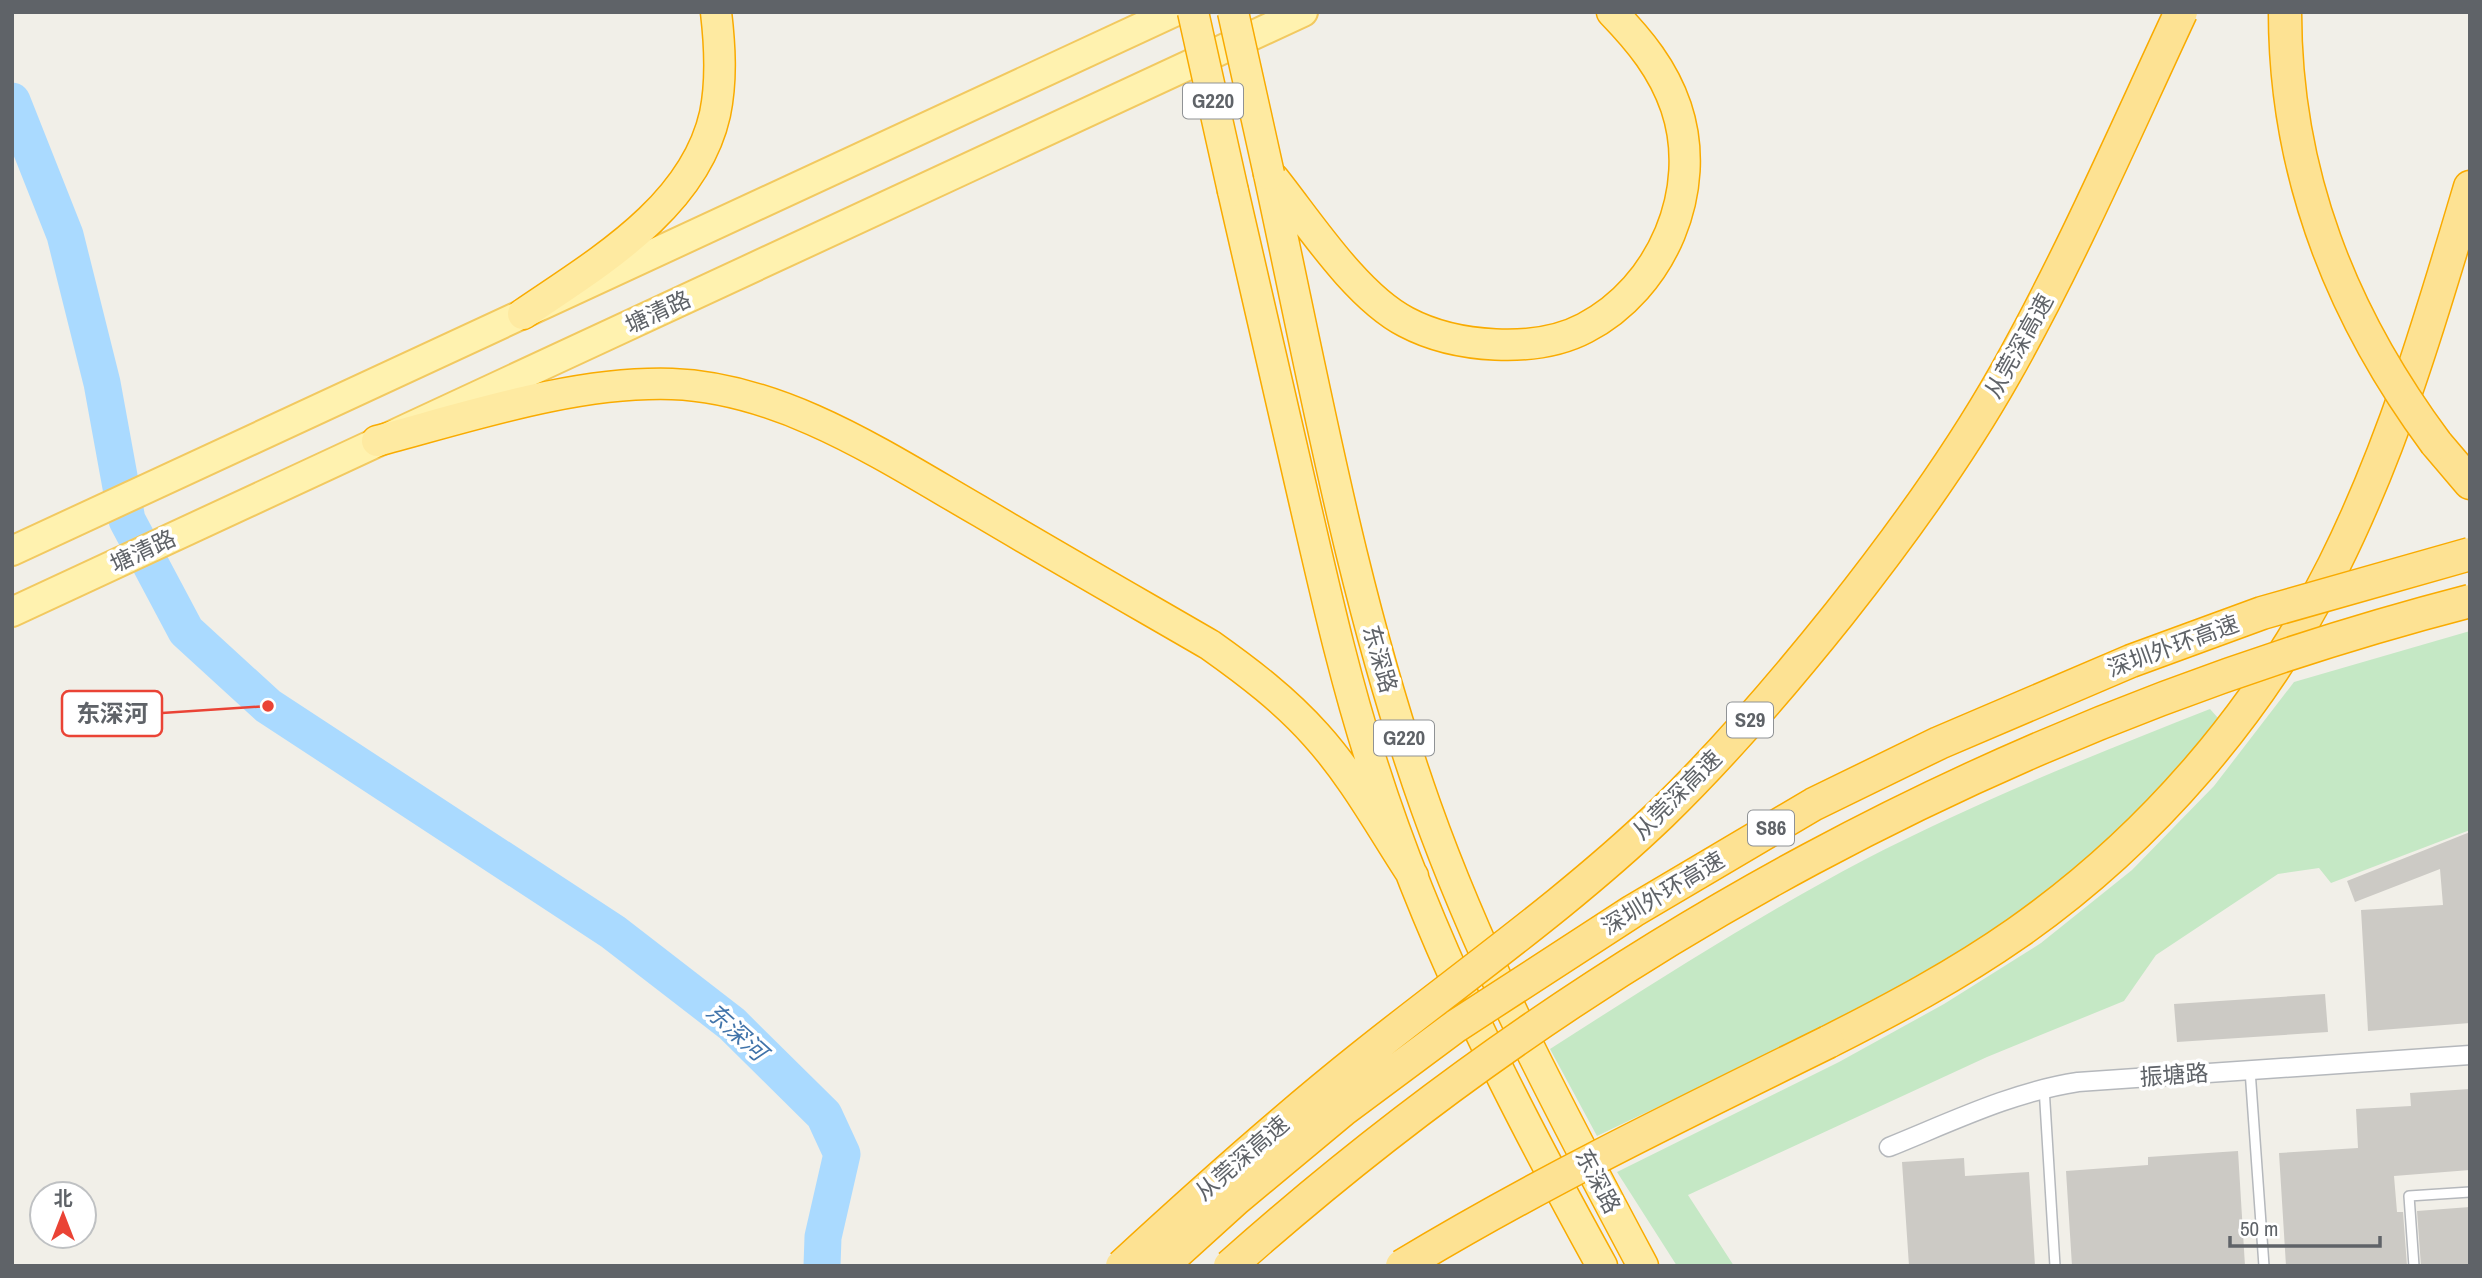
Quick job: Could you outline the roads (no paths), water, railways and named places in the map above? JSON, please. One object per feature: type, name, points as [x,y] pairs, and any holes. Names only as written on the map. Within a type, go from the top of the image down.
[{"type":"highway","points":[[523,314],[592,266],[648,221],[690,173],[705,145],[715,115],[719,81],[716,12]]},
{"type":"highway","name":"东深路","points":[[1193,12],[1334,625],[1371,759],[1443,951],[1486,1046],[1531,1137],[1602,1266]]},
{"type":"highway","name":"东深路","points":[[1233,12],[1339,497],[1381,666],[1426,806],[1485,954],[1520,1029],[1643,1266]]},
{"type":"highway","points":[[1269,174],[1359,284],[1379,304],[1406,322],[1445,337],[1485,346],[1557,339],[1584,329],[1611,312],[1656,263],[1671,235],[1680,202],[1685,165],[1683,135],[1663,76],[1651,56],[1612,12]]},
{"type":"highway","name":"从莞深高速","points":[[1122,1266],[1294,1113],[1494,955],[1634,838],[1719,754],[1804,657],[1911,522],[1960,450],[2004,376],[2056,277],[2181,12]]},
{"type":"highway","points":[[2284,12],[2286,65],[2298,146],[2323,237],[2348,302],[2367,339],[2411,410],[2470,483]]},
{"type":"highway","points":[[1402,1266],[1528,1192],[1828,1042],[1942,981],[2052,908],[2120,851],[2152,819],[2232,726],[2313,604],[2368,491],[2411,376],[2470,187]]},
{"type":"highway","points":[[377,442],[530,402],[629,385],[684,385],[762,399],[878,453],[1210,645],[1249,672],[1317,735],[1348,774],[1413,876]]},
{"type":"highway","name":"深圳外环高速","points":[[1162,1266],[1236,1199],[1343,1110],[1456,1026],[1657,896],[1814,804],[1977,726],[2142,657],[2276,609],[2470,554]]},
{"type":"highway","name":"深圳外环高速","points":[[1230,1266],[1375,1142],[1474,1068],[1679,934],[1838,843],[1991,769],[2172,693],[2288,653],[2470,600]]},
{"type":"main road","points":[[12,551],[1174,12]]},
{"type":"main road","name":"塘清路","points":[[12,612],[1304,12]]},
{"type":"street","name":"振塘路","points":[[1889,1147],[2012,1097],[2044,1087],[2078,1082],[2470,1055]]},
{"type":"lane","points":[[2250,1070],[2264,1266]]},
{"type":"lane","points":[[2044,1087],[2055,1266]]},
{"type":"lane","points":[[2414,1266],[2409,1196],[2470,1192]]},
{"type":"waterway","name":"东深河","points":[[12,101],[65,235],[102,383],[127,520],[186,631],[268,706],[613,932],[732,1024],[824,1115],[842,1154],[823,1237],[822,1266]]},
{"type":"place","name":"东深河","points":[[268,706]]}]
